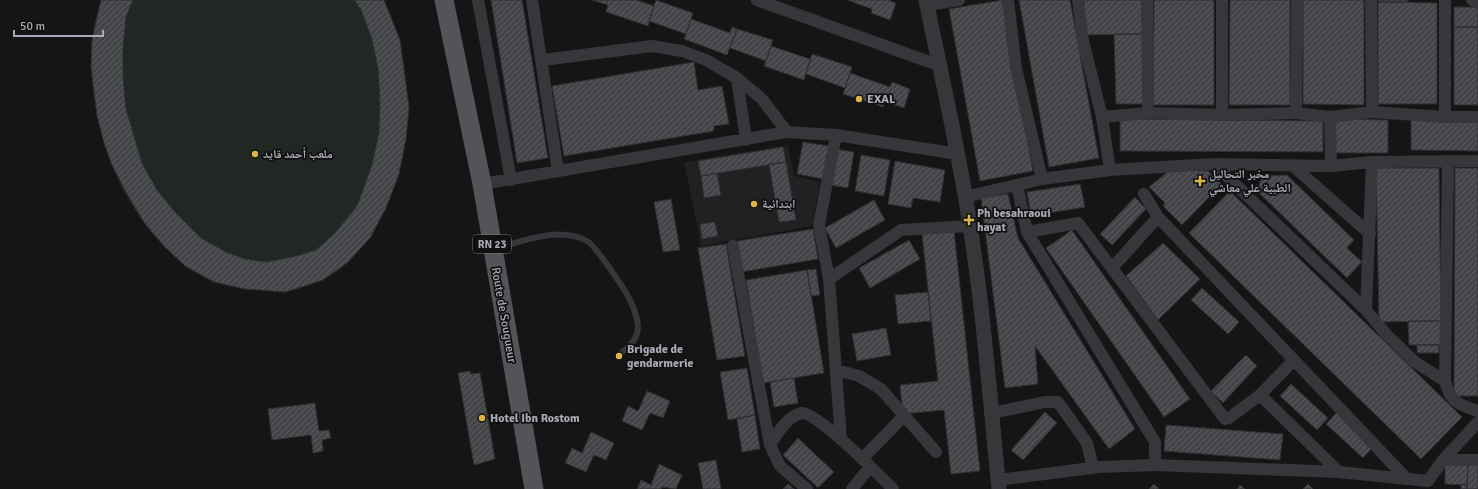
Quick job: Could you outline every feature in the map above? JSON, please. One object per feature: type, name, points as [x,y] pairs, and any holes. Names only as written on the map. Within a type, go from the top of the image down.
[{"type":"main road","name":"Route de Sougueur","points":[[444,0],[482,184],[534,489]]},
{"type":"street","points":[[478,0],[511,180]]},
{"type":"street","points":[[532,0],[543,60],[558,170]]},
{"type":"street","points":[[757,0],[938,65]]},
{"type":"street","points":[[959,0],[927,2],[938,65],[958,154],[970,226],[979,288],[998,485],[1093,468],[1155,465],[1339,472],[1406,478],[1431,485],[1443,460],[1478,422]]},
{"type":"street","points":[[1008,0],[1016,68],[1042,179]]},
{"type":"street","points":[[1078,0],[1083,41],[1102,117],[1110,170]]},
{"type":"street","points":[[1147,0],[1148,113]]},
{"type":"street","points":[[1222,0],[1222,115]]},
{"type":"street","points":[[1296,113],[1297,0]]},
{"type":"street","points":[[1370,0],[1372,112]]},
{"type":"street","points":[[1445,117],[1446,0]]},
{"type":"street","points":[[1472,0],[1478,2]]},
{"type":"street","points":[[543,60],[652,46],[682,51],[700,58],[737,78],[762,99],[787,132]]},
{"type":"street","points":[[737,78],[746,140]]},
{"type":"street","points":[[1102,117],[1148,113],[1222,115],[1296,113],[1330,117],[1372,112],[1445,117],[1478,116]]},
{"type":"street","points":[[1330,117],[1331,166]]},
{"type":"street","points":[[482,184],[787,132],[836,135],[958,154]]},
{"type":"street","points":[[836,135],[819,225],[829,279],[841,439]]},
{"type":"street","points":[[965,197],[1042,179],[1110,170],[1214,164],[1331,166],[1372,162],[1448,163],[1478,161]]},
{"type":"street","points":[[1366,310],[1372,162]]},
{"type":"street","points":[[1448,163],[1445,381],[1449,396],[1452,400],[1461,406],[1478,411]]},
{"type":"street","points":[[1214,164],[1366,310],[1386,334],[1415,362],[1445,381]]},
{"type":"street","points":[[1292,165],[1370,234]]},
{"type":"street","points":[[1017,185],[1027,232],[1155,442],[1155,465]]},
{"type":"street","points":[[1144,194],[1158,216],[1406,478]]},
{"type":"street","points":[[1112,268],[1158,216]]},
{"type":"street","points":[[1027,232],[1078,223],[1222,418],[1229,418],[1260,395],[1294,360]]},
{"type":"street","points":[[829,279],[901,230],[970,226]]},
{"type":"street","points":[[733,246],[770,445],[780,466],[807,489]]},
{"type":"street","points":[[836,370],[871,382],[881,389],[936,452]]},
{"type":"street","points":[[1260,395],[1339,472]]},
{"type":"street","points":[[992,413],[1045,402],[1058,402],[1087,443],[1093,468]]},
{"type":"street","points":[[770,445],[787,422],[803,413],[812,416],[841,439],[893,489]]},
{"type":"street","points":[[852,489],[866,463],[904,416]]},
{"type":"street","points":[[1443,460],[1478,460]]},
{"type":"lane","points":[[493,250],[534,237],[550,235],[576,237],[588,241],[630,300],[636,320],[638,333],[631,345],[620,354]]},
{"type":"shaded area","name":"ملعب أحمد قايد","points":[[101,0],[384,0],[390,12],[402,52],[406,79],[408,120],[397,179],[391,196],[384,213],[374,230],[351,260],[322,280],[288,292],[276,292],[237,288],[215,282],[163,245],[143,222],[125,194],[111,163],[100,130],[94,97],[91,63],[94,30]]},
{"type":"shaded area","name":"ابتدائية","points":[[788,145],[794,176],[820,182],[812,226],[701,246],[684,162]]},
{"type":"building","points":[[101,0],[133,0],[126,17],[123,47],[123,76],[126,109],[142,163],[157,190],[174,211],[201,238],[226,252],[245,259],[266,262],[293,257],[316,250],[335,233],[357,206],[372,165],[379,132],[380,103],[378,69],[372,39],[361,10],[354,0],[384,0],[400,40],[409,107],[406,139],[399,174],[386,208],[370,238],[348,262],[323,280],[286,292],[245,289],[214,282],[185,266],[164,246],[144,222],[127,194],[112,165],[104,143],[97,115],[91,67],[92,40]]},
{"type":"building","points":[[491,0],[522,0],[548,158],[517,163]]},
{"type":"building","points":[[592,0],[636,0],[654,6],[648,26],[606,12],[608,5]]},
{"type":"building","points":[[656,0],[693,13],[686,34],[649,21]]},
{"type":"building","points":[[847,0],[888,0],[896,3],[890,20],[871,13],[872,9]]},
{"type":"building","points":[[1002,0],[1033,171],[980,181],[949,9]]},
{"type":"building","points":[[1019,0],[1070,0],[1099,158],[1049,167]]},
{"type":"building","points":[[1084,0],[1142,0],[1143,34],[1084,35]]},
{"type":"building","points":[[1154,0],[1214,0],[1214,105],[1153,105]]},
{"type":"building","points":[[1230,0],[1290,0],[1290,105],[1229,105]]},
{"type":"building","points":[[1303,0],[1364,0],[1364,105],[1303,104]]},
{"type":"building","points":[[1378,0],[1408,0],[1408,2],[1378,2]]},
{"type":"building","points":[[1378,2],[1437,3],[1437,104],[1378,104]]},
{"type":"building","points":[[1454,7],[1478,7],[1478,27],[1454,27]]},
{"type":"building","points":[[691,19],[730,33],[732,27],[737,29],[727,55],[684,39]]},
{"type":"building","points":[[1454,27],[1478,27],[1478,105],[1454,105]]},
{"type":"building","points":[[737,29],[773,40],[766,61],[730,48]]},
{"type":"building","points":[[1114,34],[1143,34],[1144,104],[1116,104]]},
{"type":"building","points":[[771,46],[810,59],[804,80],[764,66]]},
{"type":"building","points":[[812,54],[852,67],[845,88],[806,74]]},
{"type":"building","points":[[694,62],[698,90],[722,86],[729,124],[714,126],[714,131],[564,156],[552,86]]},
{"type":"building","points":[[850,73],[890,87],[892,82],[910,89],[904,108],[885,102],[883,107],[843,94]]},
{"type":"building","points":[[1120,119],[1323,121],[1323,152],[1120,151]]},
{"type":"building","points":[[1335,119],[1388,120],[1388,153],[1335,153]]},
{"type":"building","points":[[1411,119],[1478,120],[1478,151],[1411,150]]},
{"type":"building","points":[[803,142],[829,146],[823,179],[797,174]]},
{"type":"building","points":[[783,147],[786,162],[701,176],[698,161]]},
{"type":"building","points":[[836,149],[854,152],[848,188],[830,185]]},
{"type":"building","points":[[861,155],[890,160],[884,196],[855,191]]},
{"type":"building","points":[[895,161],[945,170],[940,202],[913,198],[911,208],[888,204]]},
{"type":"building","points":[[786,162],[796,220],[779,222],[769,164]]},
{"type":"building","points":[[1376,168],[1439,168],[1441,321],[1379,322]]},
{"type":"building","points":[[1455,168],[1478,168],[1478,396],[1454,396]]},
{"type":"building","points":[[1170,170],[1208,171],[1222,184],[1182,225],[1163,206],[1165,203],[1149,187]]},
{"type":"building","points":[[717,173],[721,195],[704,198],[701,176]]},
{"type":"building","points":[[1287,175],[1354,240],[1347,248],[1362,262],[1347,278],[1257,191],[1262,176]]},
{"type":"building","points":[[1080,184],[1085,207],[1031,216],[1027,192]]},
{"type":"building","points":[[1230,191],[1462,417],[1421,459],[1189,233]]},
{"type":"building","points":[[1008,194],[1018,238],[1135,429],[1109,449],[1035,346],[1038,384],[1005,388],[981,198]]},
{"type":"building","points":[[1135,197],[1146,209],[1112,245],[1100,234]]},
{"type":"building","points":[[671,199],[680,250],[663,252],[654,202]]},
{"type":"building","points":[[874,200],[885,220],[836,248],[825,228]]},
{"type":"building","points":[[715,222],[718,236],[702,239],[700,224]]},
{"type":"building","points":[[813,229],[818,259],[742,272],[737,241]]},
{"type":"building","points":[[1072,230],[1190,399],[1164,417],[1046,248]]},
{"type":"building","points":[[954,231],[980,471],[951,474],[944,410],[903,414],[900,385],[938,381],[922,234]]},
{"type":"building","points":[[909,240],[920,259],[870,288],[859,268]]},
{"type":"building","points":[[1163,243],[1200,279],[1158,320],[1126,276]]},
{"type":"building","points":[[726,244],[745,356],[717,360],[698,248]]},
{"type":"building","points":[[816,269],[820,295],[811,296],[807,270]]},
{"type":"building","points":[[807,270],[824,373],[763,383],[746,280]]},
{"type":"building","points":[[1202,288],[1239,322],[1228,334],[1191,300]]},
{"type":"building","points":[[928,292],[931,321],[898,324],[895,295]]},
{"type":"building","points":[[1408,321],[1441,321],[1441,345],[1409,345]]},
{"type":"building","points":[[886,328],[891,355],[857,361],[852,334]]},
{"type":"building","points":[[1417,345],[1439,345],[1439,353],[1417,353]]},
{"type":"building","points":[[1246,355],[1257,366],[1223,403],[1211,391]]},
{"type":"building","points":[[747,368],[755,415],[728,420],[720,372]]},
{"type":"building","points":[[470,371],[471,374],[480,373],[495,459],[474,465],[458,373]]},
{"type":"building","points":[[794,378],[798,403],[774,407],[770,382]]},
{"type":"building","points":[[1291,384],[1328,418],[1317,430],[1280,396]]},
{"type":"building","points":[[647,391],[670,401],[663,418],[650,413],[642,430],[622,421],[628,406],[638,411]]},
{"type":"building","points":[[315,403],[319,431],[329,430],[331,438],[322,440],[323,451],[313,453],[311,435],[272,440],[268,409]]},
{"type":"building","points":[[1045,412],[1057,423],[1023,460],[1011,450]]},
{"type":"building","points":[[1337,412],[1374,446],[1363,458],[1326,424]]},
{"type":"building","points":[[755,415],[760,449],[742,452],[737,419]]},
{"type":"building","points":[[1166,425],[1283,434],[1280,460],[1164,451]]},
{"type":"building","points":[[591,432],[614,443],[606,460],[594,455],[586,472],[565,463],[572,448],[582,453]]},
{"type":"building","points":[[798,438],[834,472],[818,488],[783,455]]},
{"type":"building","points":[[716,460],[721,489],[703,489],[698,463]]},
{"type":"building","points":[[1445,463],[1468,463],[1467,485],[1445,484]]},
{"type":"building","points":[[1468,463],[1478,463],[1478,489],[1467,489]]},
{"type":"building","points":[[659,464],[682,475],[676,489],[662,487],[661,489],[637,489],[641,480],[651,485]]},
{"type":"building","points":[[788,484],[794,489],[783,489]]},
{"type":"building","points":[[1154,484],[1159,489],[1149,489]]},
{"type":"building","points":[[1308,484],[1313,489],[1303,489]]},
{"type":"building","points":[[1461,484],[1467,485],[1467,489],[1461,489]]},
{"type":"building","points":[[1240,485],[1245,489],[1237,489]]},
{"type":"place","name":"EXAL","points":[[859,99]]},
{"type":"place","name":"ملعب أحمد قايد","points":[[255,154]]},
{"type":"place","name":"مخبر التحاليل الطبية علي معاشي","points":[[1200,181]]},
{"type":"place","name":"ابتدائية","points":[[754,204]]},
{"type":"place","name":"Ph besahraoui hayat","points":[[969,220]]},
{"type":"place","name":"Brigade de gendarmerie","points":[[619,356]]},
{"type":"place","name":"Hotel Ibn Rostom","points":[[482,418]]}]
